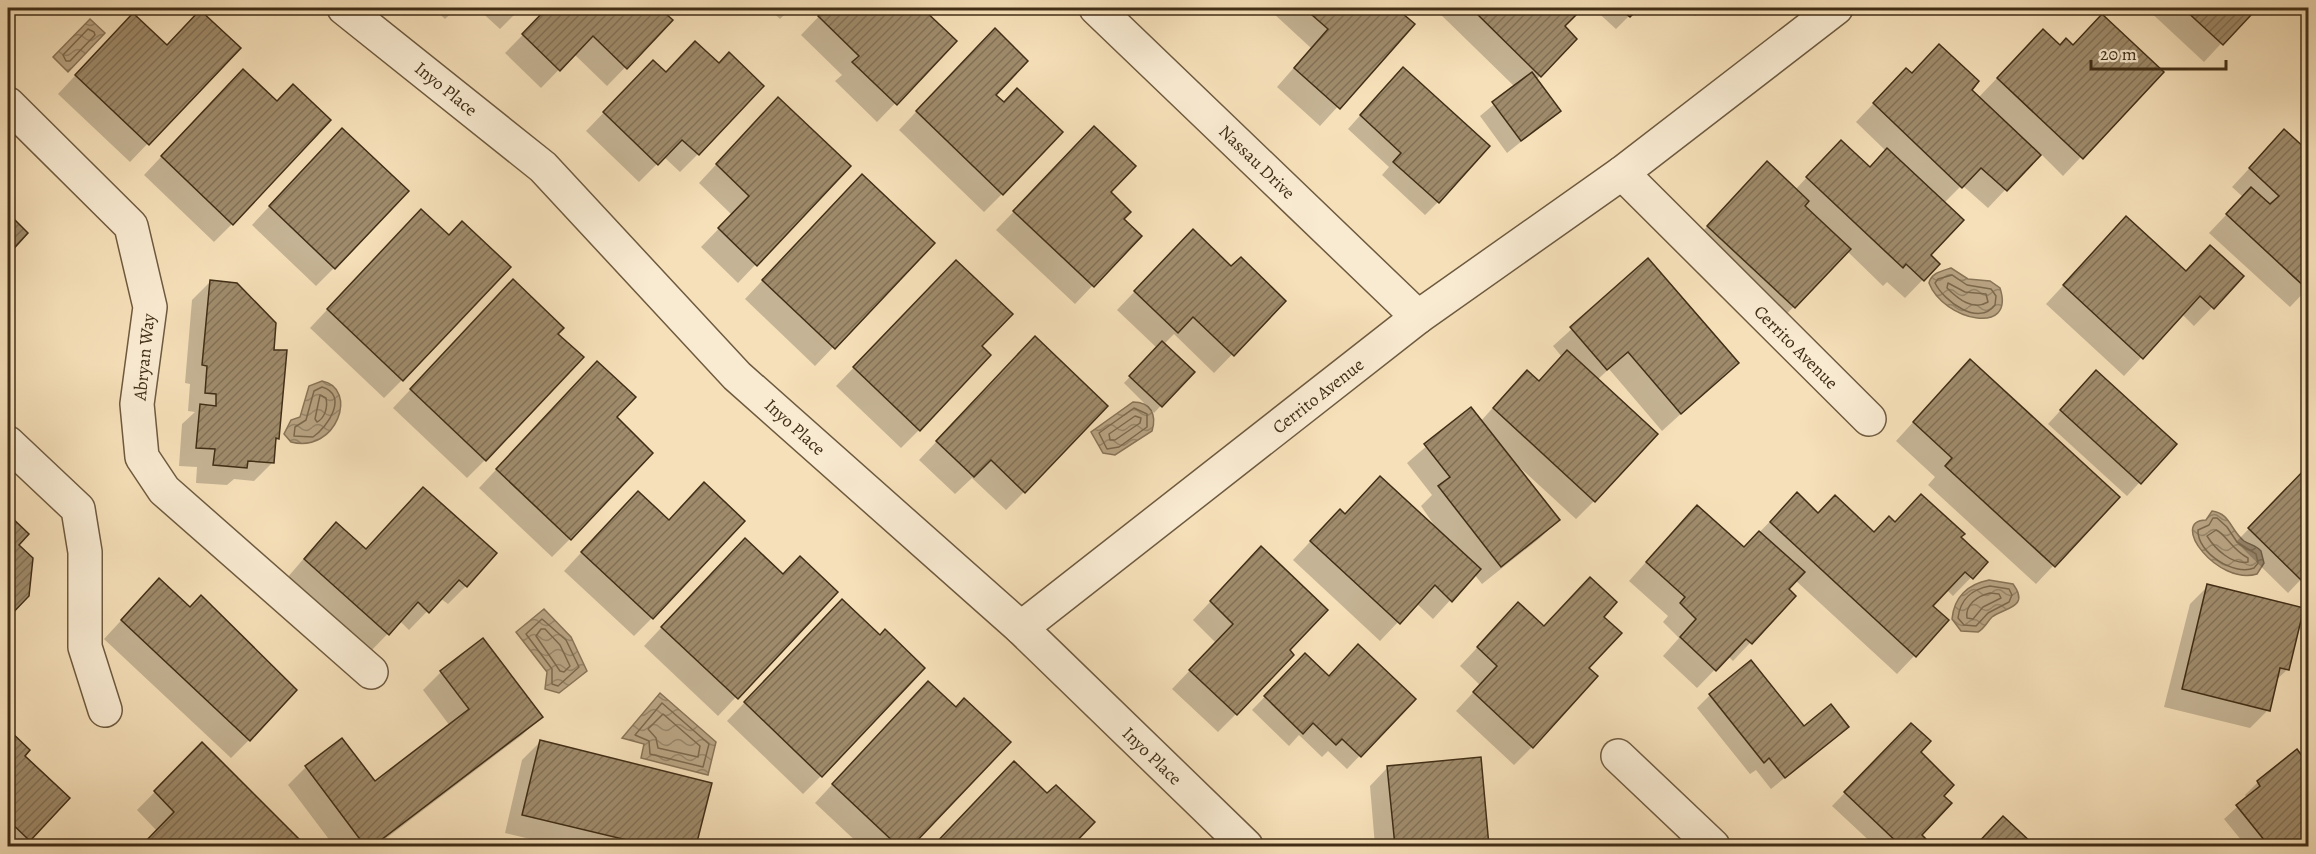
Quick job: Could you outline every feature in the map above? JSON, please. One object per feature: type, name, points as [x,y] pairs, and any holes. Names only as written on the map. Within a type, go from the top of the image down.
[{"type":"street","name":"Inyo Place","points":[[344,8],[543,166],[737,376],[1021,628],[1246,846]]},
{"type":"street","name":"Nassau Drive","points":[[1096,8],[1418,317]]},
{"type":"street","name":"Cerrito Avenue","points":[[1021,628],[1418,317],[1622,172],[1836,8]]},
{"type":"street","name":"Abryan Way","points":[[8,104],[131,226],[150,307],[137,405],[142,457],[164,490],[371,672]]},
{"type":"street","name":"Cerrito Avenue","points":[[1622,172],[1869,419]]},
{"type":"street","points":[[8,443],[78,509],[85,552],[85,647],[105,710]]},
{"type":"street","points":[[1618,756],[1713,846]]},
{"type":"water","points":[[90,19],[105,33],[68,72],[53,57]]},
{"type":"water","points":[[1951,268],[1968,279],[1990,281],[2000,288],[2002,303],[1998,313],[1988,318],[1976,318],[1962,314],[1937,296],[1929,283],[1930,280],[1937,273]]},
{"type":"water","points":[[322,381],[333,386],[339,395],[341,407],[338,419],[331,430],[320,439],[307,443],[291,442],[284,434],[291,420],[300,417],[309,386]]},
{"type":"water","points":[[1133,402],[1144,404],[1151,410],[1154,420],[1152,431],[1115,455],[1103,453],[1091,432]]},
{"type":"water","points":[[2212,511],[2223,515],[2244,541],[2261,551],[2264,563],[2257,574],[2242,575],[2227,571],[2203,552],[2195,541],[2192,531],[2196,523],[2206,520]]},
{"type":"water","points":[[1989,580],[2013,584],[2018,592],[2017,603],[1992,617],[1978,632],[1961,631],[1952,619],[1959,598],[1969,588]]},
{"type":"water","points":[[544,609],[571,637],[587,671],[559,693],[545,689],[547,672],[516,632]]},
{"type":"water","points":[[660,693],[716,742],[708,775],[641,758],[644,744],[622,738]]},
{"type":"building","points":[[547,8],[659,8],[673,20],[627,69],[593,36],[560,71],[522,34]]},
{"type":"building","points":[[826,8],[922,8],[957,41],[897,105],[852,62],[859,56],[818,16]]},
{"type":"building","points":[[1304,8],[1396,8],[1415,24],[1340,109],[1294,68],[1328,29]]},
{"type":"building","points":[[1471,8],[1583,8],[1565,26],[1577,39],[1541,77]]},
{"type":"building","points":[[1619,8],[1639,8],[1630,17]]},
{"type":"building","points":[[2183,8],[2254,8],[2249,13],[2251,15],[2223,45]]},
{"type":"building","points":[[200,10],[241,48],[149,145],[75,75],[133,13],[167,45]]},
{"type":"building","points":[[2102,14],[2164,72],[2083,159],[1997,78],[2043,29],[2060,45],[2066,38],[2073,45]]},
{"type":"building","points":[[995,28],[1028,61],[996,95],[1004,102],[1017,88],[1063,132],[1003,195],[916,111]]},
{"type":"building","points":[[695,41],[719,63],[729,52],[764,86],[699,155],[682,140],[658,165],[603,112],[653,60],[666,72]]},
{"type":"building","points":[[1939,44],[1979,81],[1972,90],[2041,155],[2007,191],[1981,168],[1962,188],[1873,103],[1906,68],[1912,73]]},
{"type":"building","points":[[1403,67],[1490,146],[1439,203],[1393,162],[1401,153],[1360,115]]},
{"type":"building","points":[[243,69],[277,101],[293,84],[331,120],[233,225],[161,156]]},
{"type":"building","points":[[1532,72],[1561,111],[1521,141],[1492,102]]},
{"type":"building","points":[[778,97],[851,166],[757,266],[718,228],[749,196],[716,164]]},
{"type":"building","points":[[1094,126],[1136,166],[1111,192],[1131,212],[1124,219],[1142,236],[1094,287],[1013,211]]},
{"type":"building","points":[[342,128],[409,191],[335,269],[269,206]]},
{"type":"building","points":[[2284,129],[2308,151],[2308,290],[2226,214],[2251,187],[2270,204],[2279,196],[2249,168]]},
{"type":"building","points":[[1841,140],[1870,167],[1887,148],[1964,220],[1931,255],[1940,264],[1924,281],[1906,264],[1903,268],[1806,177]]},
{"type":"building","points":[[1767,161],[1809,201],[1805,206],[1851,249],[1795,308],[1707,226]]},
{"type":"building","points":[[862,174],[935,243],[835,349],[762,280]]},
{"type":"building","points":[[421,209],[449,235],[462,221],[511,267],[403,381],[327,309]]},
{"type":"building","points":[[8,213],[28,233],[8,255]]},
{"type":"building","points":[[2126,216],[2186,271],[2210,245],[2244,276],[2214,309],[2200,296],[2143,359],[2063,285]]},
{"type":"building","points":[[1193,229],[1231,266],[1241,257],[1286,301],[1234,356],[1193,317],[1178,333],[1134,291]]},
{"type":"building","points":[[1648,258],[1739,363],[1681,414],[1628,352],[1607,370],[1570,327]]},
{"type":"building","points":[[956,260],[1013,314],[982,346],[991,355],[920,431],[853,367]]},
{"type":"building","points":[[513,279],[564,328],[558,334],[584,357],[486,461],[410,389]]},
{"type":"building","points":[[210,280],[237,283],[276,323],[274,350],[287,350],[279,439],[276,438],[274,463],[248,461],[247,468],[213,465],[215,449],[196,448],[200,404],[216,406],[216,394],[205,393],[207,366],[202,365]]},
{"type":"building","points":[[1035,336],[1108,406],[1025,493],[991,460],[974,477],[936,441]]},
{"type":"building","points":[[1162,341],[1195,372],[1162,407],[1129,376]]},
{"type":"building","points":[[1567,350],[1658,434],[1595,502],[1493,408],[1527,370],[1539,381]]},
{"type":"building","points":[[1970,359],[2120,497],[2055,567],[1945,466],[1952,458],[1913,422]]},
{"type":"building","points":[[597,361],[636,397],[617,417],[653,453],[571,540],[496,469]]},
{"type":"building","points":[[2096,370],[2177,444],[2141,484],[2060,410]]},
{"type":"building","points":[[1471,407],[1560,520],[1501,567],[1438,486],[1450,477],[1424,444]]},
{"type":"building","points":[[2307,467],[2308,574],[2302,581],[2248,528]]},
{"type":"building","points":[[1380,476],[1481,569],[1452,602],[1435,585],[1400,624],[1310,541],[1340,509],[1345,514]]},
{"type":"building","points":[[704,482],[745,521],[653,619],[581,552],[638,491],[669,520]]},
{"type":"building","points":[[423,487],[497,553],[467,587],[459,580],[429,613],[418,602],[389,635],[304,559],[336,522],[366,549]]},
{"type":"building","points":[[1797,492],[1818,513],[1835,495],[1874,532],[1889,516],[1895,522],[1921,494],[1965,534],[1961,537],[1988,562],[1973,579],[1965,572],[1933,606],[1949,620],[1916,657],[1770,522]]},
{"type":"building","points":[[1697,505],[1744,547],[1759,531],[1805,572],[1789,589],[1796,596],[1752,644],[1746,639],[1716,671],[1680,637],[1696,619],[1680,603],[1685,597],[1646,562]]},
{"type":"building","points":[[8,514],[29,534],[19,545],[33,558],[29,596],[8,618]]},
{"type":"building","points":[[745,538],[783,574],[800,556],[838,592],[738,699],[661,627]]},
{"type":"building","points":[[1261,546],[1328,610],[1290,650],[1294,655],[1237,715],[1189,670],[1233,624],[1210,601]]},
{"type":"building","points":[[1590,577],[1617,602],[1604,617],[1622,633],[1589,668],[1598,676],[1533,748],[1473,692],[1497,666],[1477,647],[1518,602],[1544,626]]},
{"type":"building","points":[[159,578],[190,607],[201,595],[297,690],[250,741],[121,620]]},
{"type":"building","points":[[2207,584],[2304,608],[2289,670],[2280,668],[2270,711],[2182,689]]},
{"type":"building","points":[[842,599],[880,635],[885,629],[925,668],[822,777],[744,702]]},
{"type":"building","points":[[483,638],[543,717],[373,846],[365,846],[305,766],[342,738],[375,781],[469,709],[440,671]]},
{"type":"building","points":[[1358,644],[1416,699],[1361,757],[1342,739],[1336,745],[1313,723],[1303,734],[1264,696],[1305,653],[1329,676]]},
{"type":"building","points":[[1751,660],[1804,726],[1831,704],[1849,727],[1785,778],[1769,758],[1764,763],[1709,694]]},
{"type":"building","points":[[928,681],[956,707],[964,698],[1011,742],[912,846],[898,846],[832,784]]},
{"type":"building","points":[[1911,723],[1931,741],[1921,752],[1954,785],[1944,796],[1952,803],[1922,835],[1930,843],[1927,846],[1901,846],[1844,792]]},
{"type":"building","points":[[8,729],[30,750],[25,756],[70,798],[30,841],[8,820]]},
{"type":"building","points":[[540,740],[712,783],[696,846],[652,846],[522,815]]},
{"type":"building","points":[[202,742],[306,846],[141,846],[174,812],[154,791]]},
{"type":"building","points":[[2297,749],[2308,764],[2308,846],[2269,846],[2236,805],[2260,786],[2257,781]]},
{"type":"building","points":[[1481,757],[1489,846],[1395,846],[1387,766]]},
{"type":"building","points":[[1014,761],[1047,793],[1056,785],[1095,822],[1072,846],[933,846]]},
{"type":"building","points":[[2003,816],[2035,846],[1975,846]]}]
